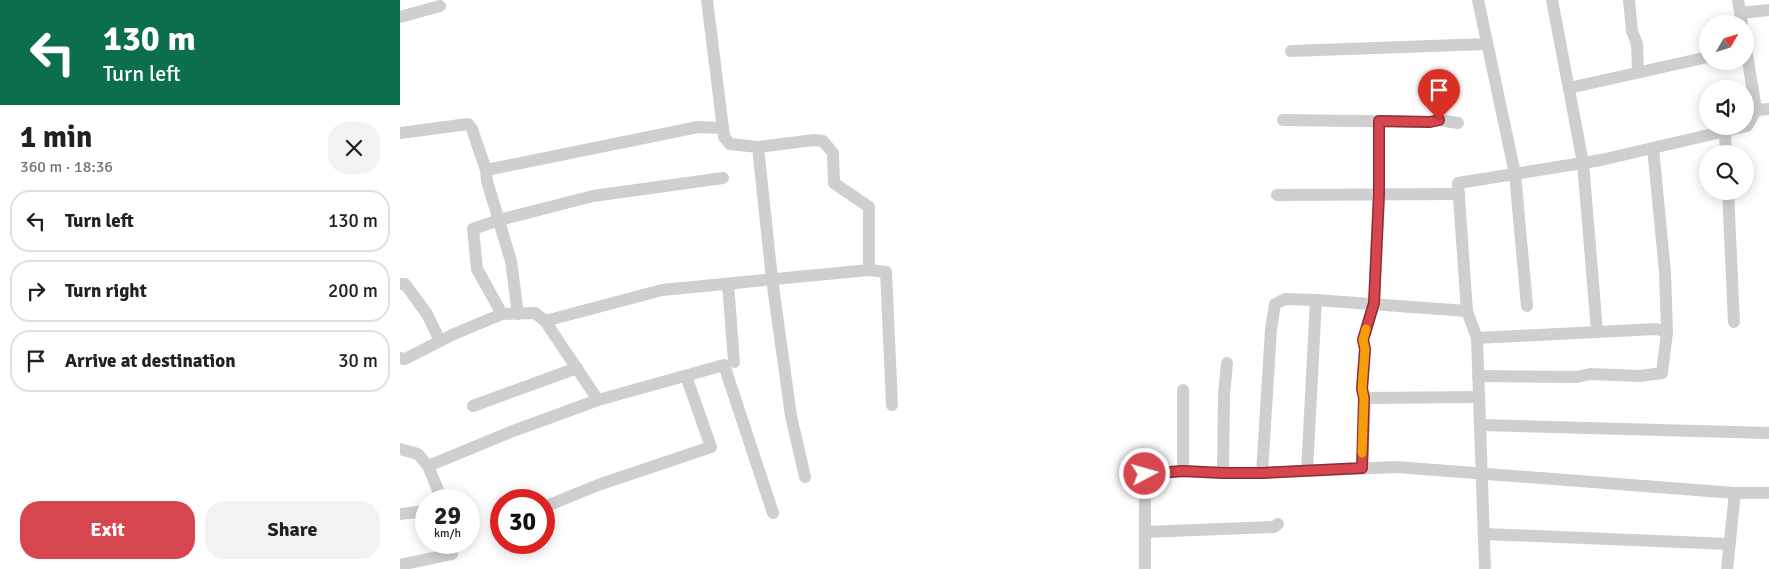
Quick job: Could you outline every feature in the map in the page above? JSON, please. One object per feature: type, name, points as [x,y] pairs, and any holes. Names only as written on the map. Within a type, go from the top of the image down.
[{"type":"street","points":[[707,0],[724,136],[730,144],[758,147],[814,140],[824,142],[833,153],[834,183],[869,207],[869,270]]},
{"type":"street","points":[[1478,0],[1515,174],[1527,306]]},
{"type":"street","points":[[1552,0],[1583,163],[1597,331]]},
{"type":"street","points":[[1629,0],[1632,31],[1637,44],[1638,72]]},
{"type":"street","points":[[1738,0],[1740,15]]},
{"type":"street","points":[[400,16],[440,6]]},
{"type":"street","points":[[1753,15],[1769,10]]},
{"type":"street","points":[[1291,51],[1487,44]]},
{"type":"street","points":[[1568,88],[1699,59]]},
{"type":"street","points":[[1751,70],[1762,110]]},
{"type":"street","points":[[1283,120],[1430,122],[1439,120],[1458,123]]},
{"type":"street","points":[[1362,468],[1364,398],[1362,389],[1365,349],[1363,340],[1374,303],[1379,194],[1379,121]]},
{"type":"street","points":[[400,133],[468,124],[472,129],[486,170],[487,181],[511,261],[518,314]]},
{"type":"street","points":[[486,170],[698,127],[723,128]]},
{"type":"street","points":[[1485,569],[1477,338],[1467,310],[1458,183],[1583,163],[1708,135]]},
{"type":"street","points":[[758,147],[772,279],[791,416],[805,477]]},
{"type":"street","points":[[1478,376],[1577,377],[1590,374],[1640,376],[1662,373],[1667,332],[1665,272],[1653,148]]},
{"type":"street","points":[[502,314],[477,269],[473,229],[499,220],[593,196],[723,178]]},
{"type":"street","points":[[1277,195],[1459,194]]},
{"type":"street","points":[[1728,200],[1734,322]]},
{"type":"street","points":[[545,321],[662,290],[869,270],[886,272],[892,405]]},
{"type":"street","points":[[400,284],[405,284],[427,314],[440,341]]},
{"type":"street","points":[[728,284],[734,362]]},
{"type":"street","points":[[1262,473],[1271,329],[1275,304],[1286,299],[1467,310]]},
{"type":"street","points":[[1307,471],[1316,300]]},
{"type":"street","points":[[400,358],[405,358],[502,314],[535,313],[545,321],[598,400]]},
{"type":"street","points":[[1477,338],[1656,329],[1667,332]]},
{"type":"street","points":[[1223,473],[1224,395],[1227,363]]},
{"type":"street","points":[[428,466],[513,431],[598,400],[724,366],[773,513]]},
{"type":"street","points":[[472,406],[577,368]]},
{"type":"street","points":[[555,503],[598,485],[711,447],[686,376]]},
{"type":"street","points":[[1183,390],[1183,471]]},
{"type":"street","points":[[1364,398],[1479,396]]},
{"type":"street","points":[[1480,425],[1769,433]]},
{"type":"street","points":[[400,449],[418,454],[428,466],[437,489]]},
{"type":"street","points":[[1145,569],[1145,474],[1183,471],[1262,473],[1396,467],[1735,493],[1769,493]]},
{"type":"street","points":[[1728,569],[1735,493]]},
{"type":"street","points":[[400,514],[415,512]]},
{"type":"street","points":[[1145,532],[1274,526],[1278,524]]},
{"type":"street","points":[[1485,534],[1729,544]]},
{"type":"street","points":[[400,565],[452,554]]},
{"type":"slow traffic","points":[[1362,453],[1364,398],[1362,389],[1365,349],[1363,340],[1366,329]]},
{"type":"route","points":[[1145,474],[1183,471],[1262,473],[1362,468],[1364,398],[1362,389],[1365,349],[1363,340],[1374,303],[1379,194],[1379,121],[1430,122],[1439,120]]}]
